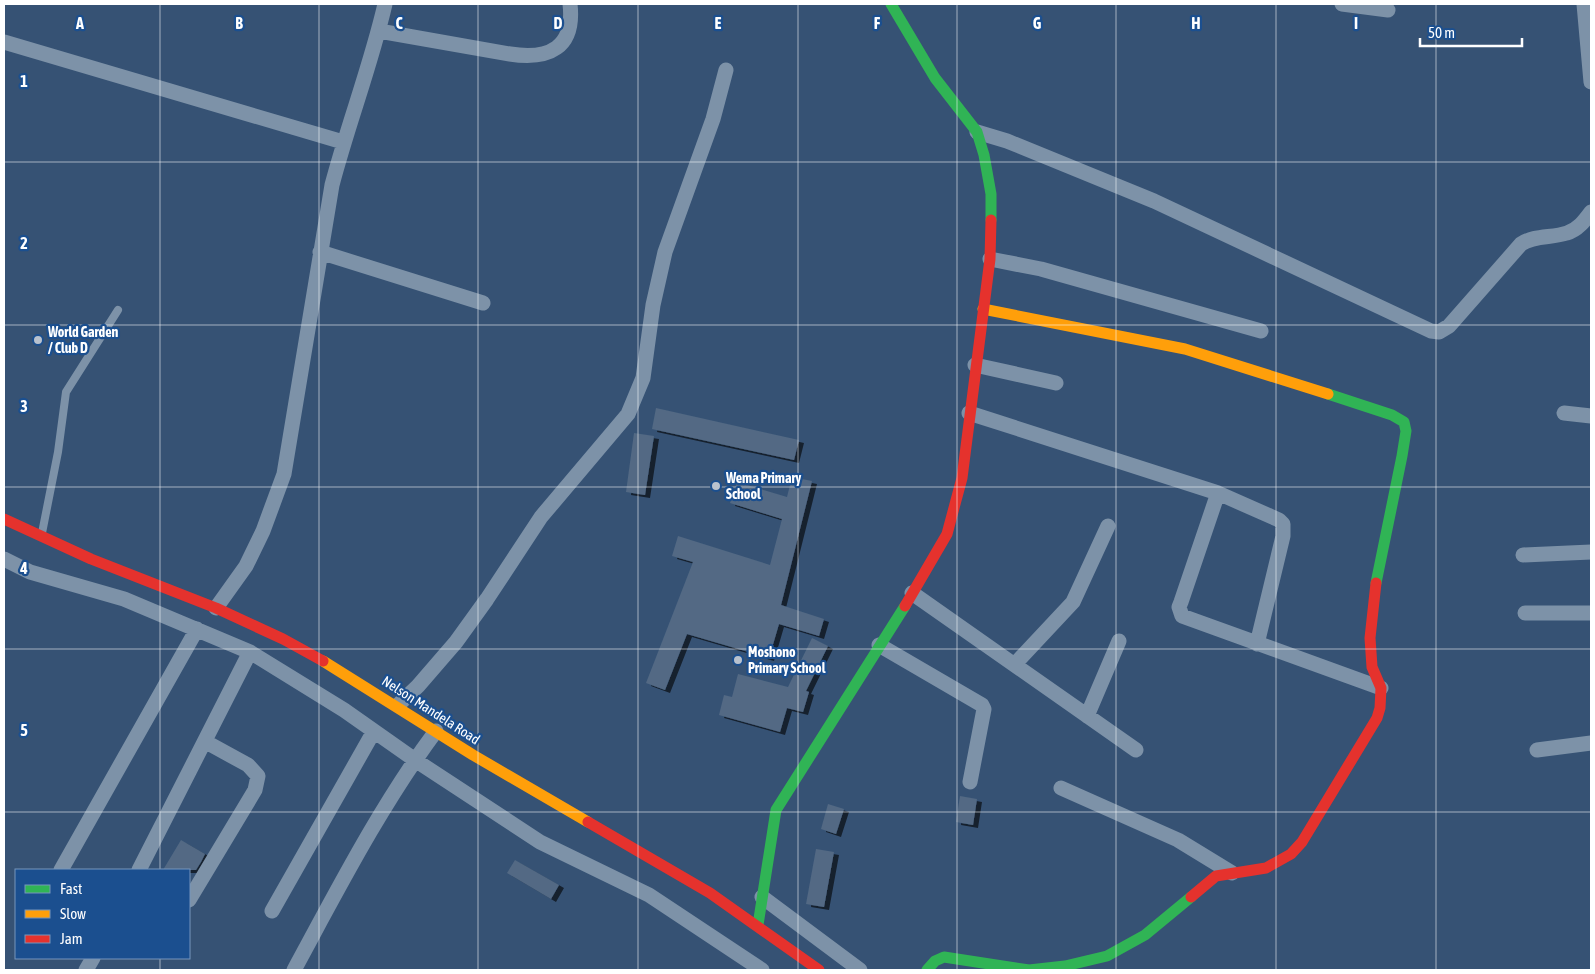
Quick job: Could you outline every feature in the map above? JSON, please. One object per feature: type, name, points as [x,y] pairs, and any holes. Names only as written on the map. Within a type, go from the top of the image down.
[{"type":"street","points":[[216,608],[246,566],[263,531],[284,474],[332,185],[343,142],[358,102],[385,4]]},
{"type":"street","points":[[379,30],[510,54],[530,57],[542,56],[556,48],[568,32],[571,21],[570,4]]},
{"type":"street","points":[[758,926],[776,810],[932,563],[951,522],[962,478],[990,259],[991,194],[984,154],[977,132],[935,78],[891,4]]},
{"type":"street","points":[[1342,4],[1388,10]]},
{"type":"street","points":[[1584,4],[1591,82]]},
{"type":"street","points":[[4,42],[343,142]]},
{"type":"street","points":[[398,705],[418,686],[456,642],[487,599],[540,517],[628,414],[643,378],[653,306],[665,252],[713,119],[726,70]]},
{"type":"street","points":[[977,132],[1007,141],[1154,201],[1431,331],[1439,332],[1449,326],[1526,240],[1567,234],[1581,224],[1591,212]]},
{"type":"street","points":[[320,252],[483,302]]},
{"type":"street","points":[[990,259],[1042,269],[1261,331]]},
{"type":"street","points":[[927,970],[935,961],[944,956],[1029,970],[1065,966],[1107,956],[1145,935],[1216,876],[1252,872],[1266,868],[1291,854],[1302,842],[1377,718],[1380,708],[1380,688],[1377,684],[1370,655],[1371,619],[1375,584],[1406,441],[1406,426],[1400,418],[1185,350],[983,309]]},
{"type":"street","points":[[975,365],[1056,383]]},
{"type":"street","points":[[969,413],[1218,493],[1274,518],[1283,524],[1283,536],[1257,644]]},
{"type":"street","points":[[1564,413],[1591,416]]},
{"type":"street","points":[[1218,493],[1180,602],[1180,611],[1187,619],[1380,688]]},
{"type":"street","name":"Nelson Mandela Road","points":[[4,519],[90,559],[216,608],[316,656],[398,705],[502,773],[662,864],[758,926],[819,970]]},
{"type":"street","points":[[1015,664],[1073,602],[1108,526]]},
{"type":"street","points":[[1523,555],[1591,552]]},
{"type":"street","points":[[4,559],[30,572],[95,589],[124,599],[250,652],[283,671],[540,842],[661,902],[762,970]]},
{"type":"street","points":[[912,593],[1136,750]]},
{"type":"street","points":[[1525,613],[1591,613]]},
{"type":"street","points":[[62,869],[197,629]]},
{"type":"street","points":[[1087,716],[1119,641]]},
{"type":"street","points":[[879,645],[982,705],[984,709],[970,782]]},
{"type":"street","points":[[140,869],[206,742],[250,652]]},
{"type":"street","points":[[272,911],[374,731]]},
{"type":"street","points":[[294,970],[335,893],[415,760],[436,731]]},
{"type":"street","points":[[190,898],[255,790],[258,776],[248,765],[206,742]]},
{"type":"street","points":[[1537,750],[1591,743]]},
{"type":"street","points":[[1061,788],[1178,840],[1232,873]]},
{"type":"street","points":[[762,897],[860,970]]},
{"type":"street","points":[[86,970],[92,959]]},
{"type":"lane","points":[[41,537],[58,452],[66,392],[118,310]]},
{"type":"building","points":[[656,408],[799,440],[794,460],[652,429]]},
{"type":"building","points":[[634,433],[654,436],[645,495],[626,492]]},
{"type":"building","points":[[792,477],[812,481],[781,605],[824,619],[819,636],[779,624],[769,658],[687,634],[665,690],[646,683],[693,562],[672,556],[678,536],[770,565],[782,519],[730,503],[737,482],[787,497]]},
{"type":"building","points":[[812,638],[828,646],[806,691],[809,692],[803,712],[787,708],[780,732],[719,715],[724,695],[732,697],[738,674],[788,687]]},
{"type":"building","points":[[960,796],[977,799],[973,825],[956,822]]},
{"type":"building","points":[[828,804],[844,809],[836,834],[821,829]]},
{"type":"building","points":[[181,840],[205,854],[196,870],[164,869]]},
{"type":"building","points":[[816,849],[834,852],[824,907],[806,904]]},
{"type":"building","points":[[515,860],[559,885],[551,899],[507,873]]},
{"type":"traffic: fast","points":[[891,4],[935,78],[977,132],[984,155],[991,194],[991,220]]},
{"type":"traffic: fast","points":[[1328,394],[1392,415],[1404,422],[1406,431],[1402,456],[1376,583]]},
{"type":"traffic: fast","points":[[758,925],[776,810],[905,606]]},
{"type":"traffic: fast","points":[[927,970],[935,961],[944,957],[1029,970],[1065,966],[1107,956],[1145,935],[1191,897]]},
{"type":"traffic: slow","points":[[983,309],[1185,349],[1328,394]]},
{"type":"traffic: slow","points":[[323,661],[473,755],[588,822]]},
{"type":"traffic: jam","points":[[905,606],[947,534],[962,478],[990,259],[991,220]]},
{"type":"traffic: jam","points":[[4,519],[91,559],[216,608],[283,639],[323,661]]},
{"type":"traffic: jam","points":[[1191,897],[1216,876],[1266,868],[1291,854],[1302,842],[1377,718],[1380,708],[1381,688],[1372,667],[1370,638],[1376,583]]},
{"type":"traffic: jam","points":[[588,822],[710,893],[819,970]]},
{"type":"place","name":"World Garden / Club D","points":[[38,340]]},
{"type":"place","name":"Wema Primary School","points":[[716,486]]},
{"type":"place","name":"Moshono Primary School","points":[[738,660]]}]
